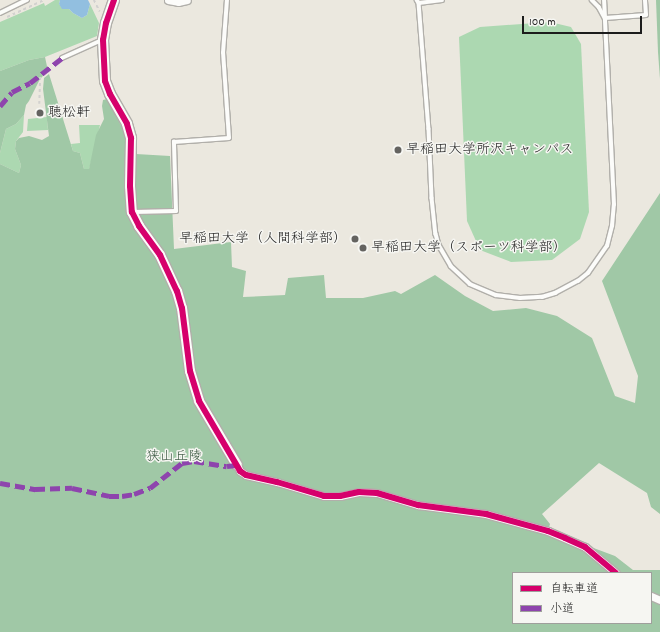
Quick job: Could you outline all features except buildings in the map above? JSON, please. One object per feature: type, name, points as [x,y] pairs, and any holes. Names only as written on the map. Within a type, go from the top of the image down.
[{"type":"street","points":[[114,0],[105,24],[103,40],[105,81],[110,94],[128,124],[131,138],[130,186],[132,212],[139,226],[160,255],[174,284],[182,308],[190,371],[199,401],[240,471],[246,475],[277,482],[324,496],[340,496],[359,492],[377,493],[418,505],[486,514],[548,531],[585,547],[615,572]]},
{"type":"street","points":[[168,0],[178,2],[187,0]]},
{"type":"lane","points":[[0,13],[27,0]]},
{"type":"lane","points":[[132,212],[176,211],[174,142],[229,138],[223,53],[227,0]]},
{"type":"lane","points":[[442,0],[418,1],[432,198],[436,234],[439,245],[451,266],[470,284],[484,291],[505,297],[542,297],[566,288],[588,273],[607,246],[612,226],[614,205],[604,0]]},
{"type":"lane","points":[[592,0],[599,7],[605,18]]},
{"type":"lane","points":[[605,18],[646,15],[645,0]]},
{"type":"lane","points":[[62,58],[103,40]]},
{"type":"path","points":[[7,17],[44,0]]},
{"type":"path","points":[[38,104],[40,75]]},
{"type":"green space","points":[[55,0],[60,0],[59,4],[63,9],[69,9],[82,18],[87,15],[90,4],[99,23],[97,36],[45,57],[29,60],[0,71],[0,22],[44,3],[45,6]]},
{"type":"green space","points":[[656,0],[660,0],[660,79],[658,52]]},
{"type":"green space","points":[[550,22],[571,27],[581,44],[589,212],[580,239],[552,260],[511,262],[480,250],[467,221],[459,37],[480,27]]},
{"type":"green space","points":[[45,57],[48,71],[40,79],[26,105],[24,115],[16,124],[6,129],[0,153],[0,71],[29,60]]},
{"type":"green space","name":"狭山丘陵","points":[[49,74],[73,151],[80,153],[84,169],[89,169],[96,135],[104,119],[102,106],[103,100],[107,99],[136,154],[170,156],[174,249],[231,242],[232,267],[246,271],[243,297],[285,295],[288,278],[324,275],[326,298],[363,298],[395,291],[401,294],[435,275],[465,296],[493,311],[526,308],[557,316],[592,338],[615,396],[635,403],[638,376],[602,281],[660,193],[660,514],[651,507],[647,493],[599,463],[542,514],[550,524],[548,531],[615,556],[633,570],[660,570],[660,632],[0,632],[0,164],[19,173],[21,165],[15,149],[16,141],[19,138],[29,136],[42,140],[49,136],[43,89],[44,78]]},
{"type":"green space","points":[[24,115],[23,132],[16,141],[15,149],[21,165],[19,173],[0,164],[0,153],[6,129],[16,124]]},
{"type":"green space","points":[[47,117],[48,130],[27,131],[28,119]]},
{"type":"green space","points":[[79,125],[100,125],[89,170],[84,169],[80,153],[73,151],[71,144],[80,143]]},
{"type":"water","points":[[60,0],[88,0],[90,4],[87,15],[82,18],[69,9],[62,9],[59,4]]},
{"type":"marked path","points":[[0,106],[12,92],[30,83],[62,58]]},
{"type":"marked path","points":[[0,483],[35,489],[72,488],[109,496],[122,496],[134,494],[150,488],[182,463],[194,461],[227,466],[237,465]]},
{"type":"cycle path","points":[[114,0],[106,23],[103,40],[105,81],[110,94],[127,124],[131,138],[130,186],[132,212],[139,226],[160,255],[177,291],[182,308],[190,371],[199,401],[240,471],[246,475],[277,482],[324,496],[340,496],[359,492],[377,493],[418,505],[486,514],[548,531],[585,547],[615,572]]},
{"type":"place","name":"聴松軒","points":[[40,113]]},
{"type":"place","name":"早稲田大学所沢キャンパス","points":[[398,150]]},
{"type":"place","name":"早稲田大学（人間科学部）","points":[[355,239]]},
{"type":"place","name":"早稲田大学（スポーツ科学部）","points":[[363,248]]}]
